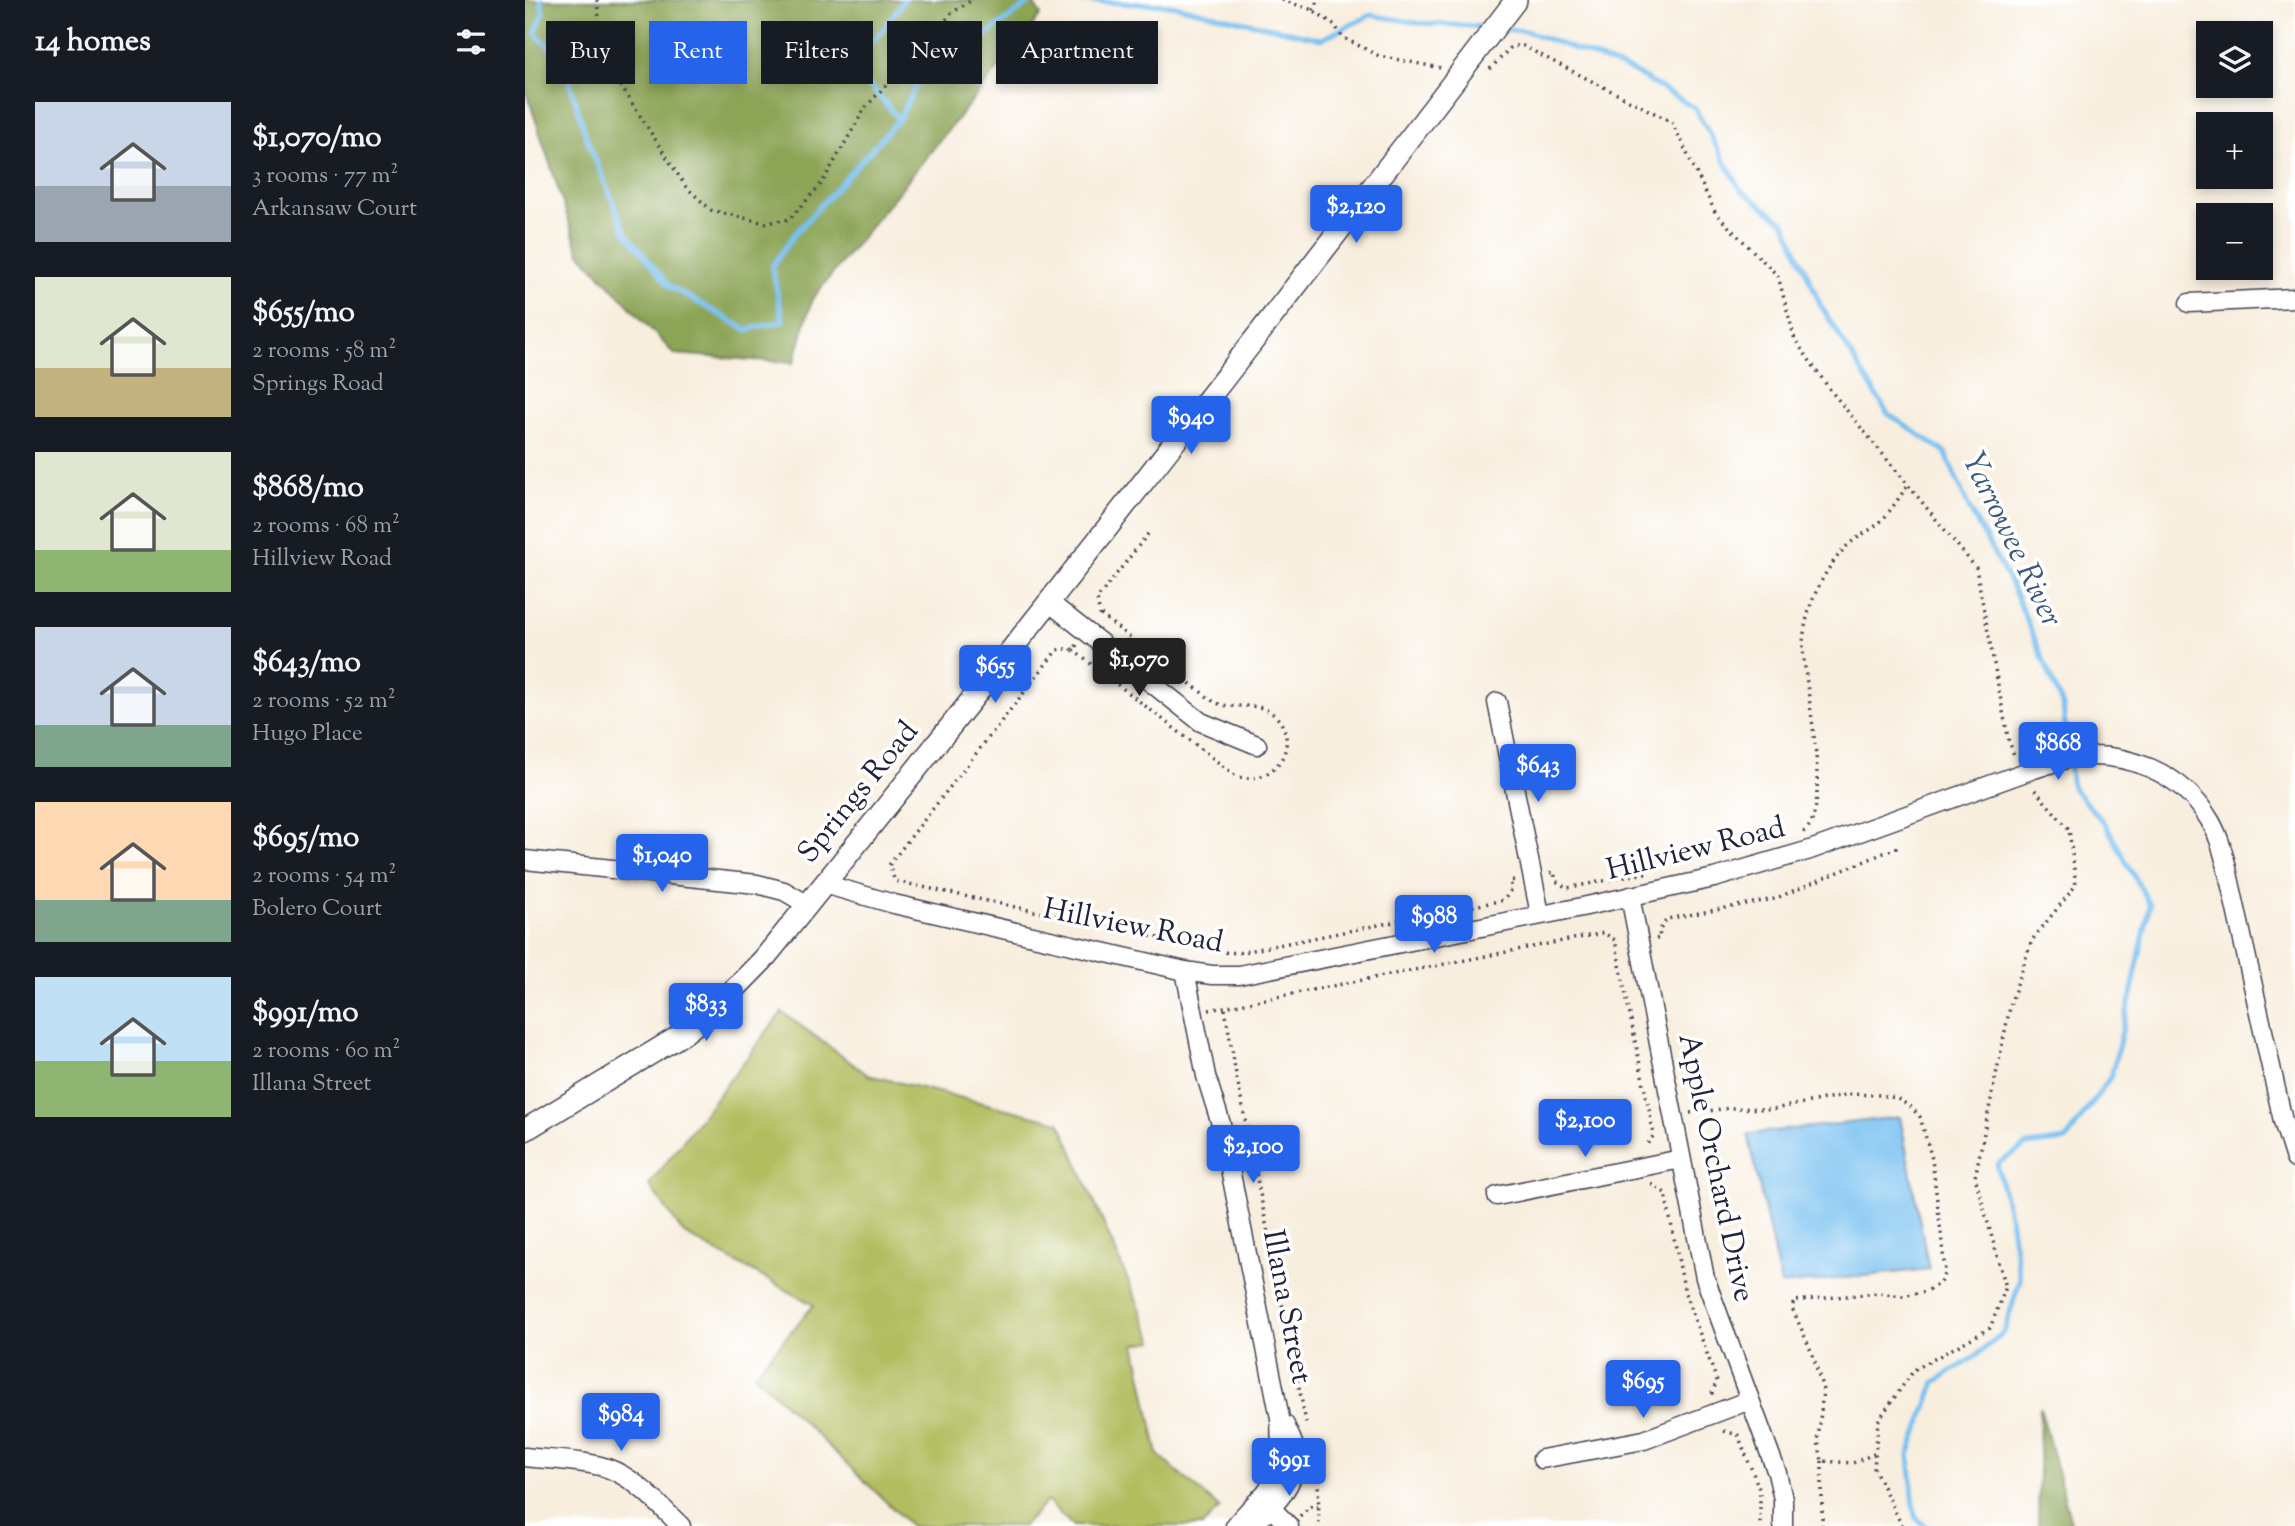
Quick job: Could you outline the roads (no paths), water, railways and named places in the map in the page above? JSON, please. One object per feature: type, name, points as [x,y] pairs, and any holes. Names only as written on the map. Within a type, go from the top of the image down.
[{"type":"street","name":"Springs Road","points":[[525,1130],[666,1046],[720,1004],[763,960],[1050,603],[1512,5]]},
{"type":"street","points":[[2189,303],[2295,298]]},
{"type":"street","points":[[1050,603],[1201,722],[1257,744]]},
{"type":"street","points":[[1497,702],[1540,914]]},
{"type":"street","name":"Hillview Road","points":[[824,884],[894,904],[1185,971],[1224,975],[1249,973],[1714,878],[1778,860],[1903,818],[2027,771],[2072,758],[2115,758],[2146,766],[2165,775],[2186,791],[2210,819],[2224,856],[2283,1121],[2295,1159]]},
{"type":"street","points":[[525,860],[766,886],[784,891],[808,905]]},
{"type":"street","name":"Apple Orchard Drive","points":[[1630,897],[1705,1278],[1777,1473],[1783,1499],[1783,1526]]},
{"type":"street","name":"Illana Street","points":[[1185,971],[1206,1076],[1221,1124],[1278,1409],[1295,1448],[1296,1462],[1288,1487],[1235,1526]]},
{"type":"street","points":[[1497,1196],[1681,1158]]},
{"type":"street","points":[[1542,1460],[1644,1440],[1750,1400]]},
{"type":"street","points":[[525,1457],[605,1467],[629,1480],[681,1526]]},
{"type":"street","points":[[1265,1502],[1289,1526]]},
{"type":"street","name":"Illana Street","points":[[1251,1526],[1265,1502]]},
{"type":"street","points":[[655,1526],[667,1512]]},
{"type":"water","points":[[1900,1117],[1929,1269],[1781,1285],[1748,1134]]},
{"type":"waterway","name":"Yarrowee River","points":[[541,0],[543,14],[535,34],[562,57],[587,139],[625,231],[669,286],[747,330],[783,321],[772,267],[794,235],[899,119],[930,59],[985,36],[1033,0]]},
{"type":"waterway","points":[[899,119],[853,67],[864,49],[882,31],[904,0]]},
{"type":"waterway","name":"Yarrowee River","points":[[1046,0],[1171,5],[1321,39],[1371,15],[1419,23],[1489,27]]},
{"type":"waterway","name":"Yarrowee River","points":[[1502,29],[1526,31],[1630,70],[1695,108],[1741,190],[1785,223],[1821,306],[1888,414],[1945,452],[1970,510],[2013,588],[2063,706],[2072,787],[2106,825],[2150,905],[2111,1076],[2066,1140],[2027,1145],[1997,1164],[2010,1218],[2020,1280],[2004,1332],[1973,1358],[1935,1382],[1909,1455],[1915,1517],[1926,1526]]}]
